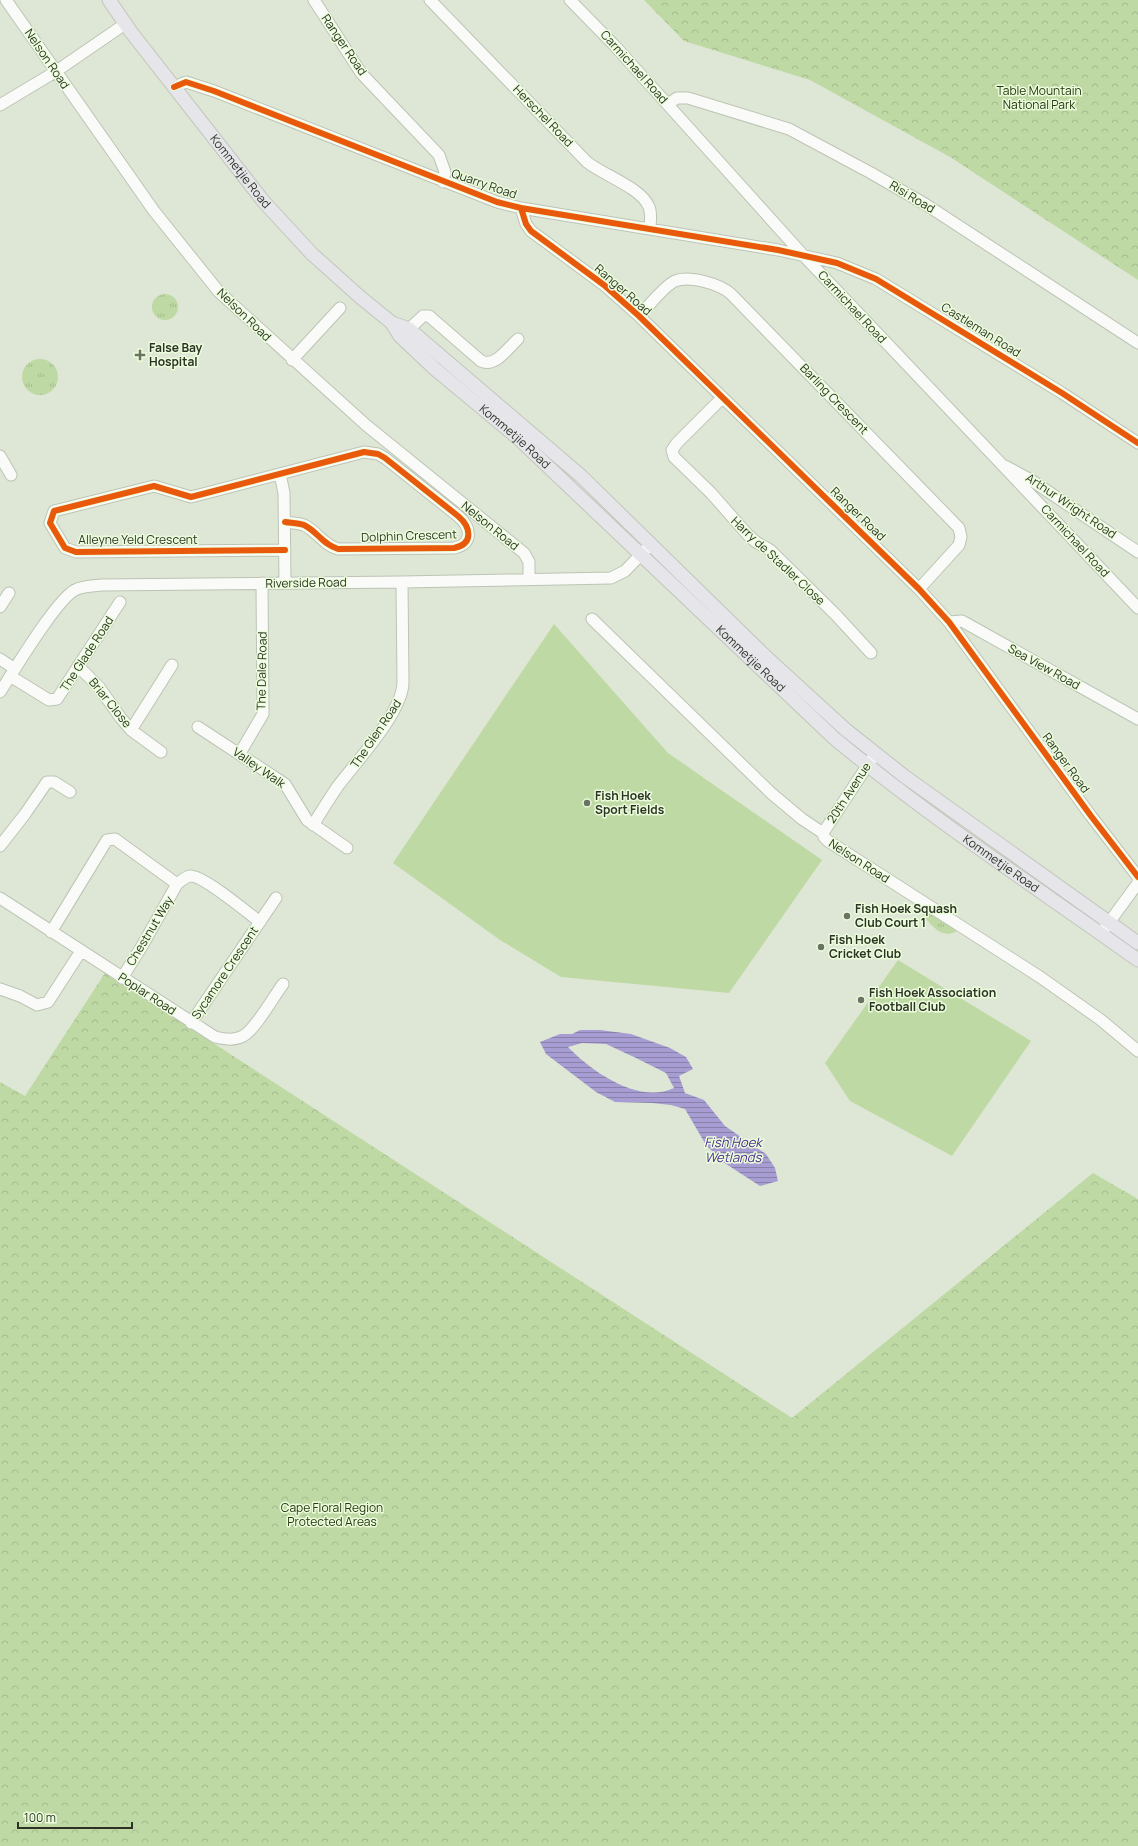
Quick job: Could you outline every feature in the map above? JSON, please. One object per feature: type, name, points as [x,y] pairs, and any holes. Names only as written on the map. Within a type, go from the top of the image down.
[{"type":"main road","name":"Kommetjie Road","points":[[109,0],[125,24],[264,202],[312,254],[392,323],[400,336],[435,368],[518,438],[834,738],[866,765],[1138,960]]},
{"type":"main road","name":"Kommetjie Road","points":[[392,323],[409,329],[581,476],[765,656],[837,722],[875,754],[1138,943]]},
{"type":"street","name":"Nelson Road","points":[[6,0],[55,72],[154,210],[219,292],[366,426],[524,553],[529,562],[529,579]]},
{"type":"street","name":"Ranger Road","points":[[314,0],[361,73],[439,155],[446,172],[443,182]]},
{"type":"street","name":"Herschel Road","points":[[430,0],[588,162],[595,168],[641,196],[650,208],[650,228]]},
{"type":"street","name":"Carmichael Road","points":[[570,0],[615,46],[668,104],[803,255],[1138,608]]},
{"type":"street","points":[[0,105],[55,72],[125,24]]},
{"type":"street","name":"Quarry Road","points":[[174,87],[186,82],[214,91],[497,202],[521,208],[650,228],[803,255]]},
{"type":"street","name":"Risi Road","points":[[668,104],[677,98],[688,98],[789,129],[925,204],[1138,343]]},
{"type":"street","name":"Ranger Road","points":[[521,208],[526,224],[531,231],[604,285],[639,316],[919,589],[948,622],[1091,816],[1138,877]]},
{"type":"street","name":"Castleman Road","points":[[803,255],[837,263],[876,279],[1057,390],[1138,443]]},
{"type":"street","name":"Barling Crescent","points":[[639,316],[669,285],[678,280],[715,284],[731,294],[959,528],[961,537],[959,545],[919,589]]},
{"type":"street","points":[[292,360],[340,308]]},
{"type":"street","points":[[409,329],[423,316],[429,316],[481,361],[487,363],[494,362],[518,339]]},
{"type":"street","name":"Harry de Stadler Close","points":[[722,398],[677,443],[672,450],[674,457],[711,493],[748,535],[756,542],[770,550],[836,615],[871,653]]},
{"type":"street","name":"Alleyne Yeld Crescent","points":[[285,550],[76,552],[65,548],[50,523],[54,511],[154,486],[191,497],[364,452],[378,454],[385,458]]},
{"type":"street","points":[[0,456],[11,475]]},
{"type":"street","name":"Dolphin Crescent","points":[[285,522],[304,525],[315,533],[325,544],[338,549],[454,548],[466,543],[468,529],[464,522],[385,458]]},
{"type":"street","name":"Arthur Wright Road","points":[[1001,465],[1011,468],[1032,480],[1138,552]]},
{"type":"street","points":[[280,474],[284,493],[285,582]]},
{"type":"street","name":"Riverside Road","points":[[0,692],[62,600],[74,590],[81,588],[102,585],[611,578],[625,571],[651,544]]},
{"type":"street","name":"The Glen Road","points":[[313,825],[338,786],[366,752],[401,697],[403,683],[402,582]]},
{"type":"street","name":"The Dale Road","points":[[240,753],[263,714],[262,583]]},
{"type":"street","points":[[0,606],[9,593]]},
{"type":"street","name":"The Glade Road","points":[[13,672],[47,699],[53,701],[61,695],[120,602]]},
{"type":"street","name":"Nelson Road","points":[[592,619],[771,793],[802,819],[823,833],[824,837],[828,841],[1040,977],[1101,1020],[1138,1051]]},
{"type":"street","name":"Sea View Road","points":[[948,622],[962,621],[1138,719]]},
{"type":"street","points":[[0,659],[13,672]]},
{"type":"street","points":[[131,730],[172,665]]},
{"type":"street","name":"Briar Close","points":[[79,667],[99,687],[131,730],[161,752]]},
{"type":"street","name":"Valley Walk","points":[[198,727],[240,753],[285,784],[303,816],[313,825],[347,848]]},
{"type":"street","name":"20th Avenue","points":[[823,833],[866,765],[875,754]]},
{"type":"street","points":[[0,846],[26,814],[47,782],[54,782],[70,792]]},
{"type":"street","points":[[51,932],[107,840],[115,839],[177,884]]},
{"type":"street","name":"Sycamore Crescent","points":[[177,884],[190,876],[202,879],[260,922]]},
{"type":"street","points":[[1102,934],[1109,922],[1138,883]]},
{"type":"street","name":"Chestnut Way","points":[[122,978],[177,884]]},
{"type":"street","name":"Sycamore Crescent","points":[[191,1023],[276,898]]},
{"type":"street","name":"Poplar Road","points":[[2,904],[51,932],[215,1037],[230,1040],[243,1036],[252,1028],[283,984]]},
{"type":"street","points":[[0,989],[20,996],[37,1005],[44,1004],[48,1002],[80,951]]},
{"type":"green space","name":"Table Mountain National Park","points":[[644,0],[1138,0],[1138,280],[950,157],[810,80],[684,41]]},
{"type":"green space","points":[[165,294],[174,298],[178,307],[174,316],[165,320],[156,316],[152,307],[156,298]]},
{"type":"green space","points":[[44,359],[53,364],[57,370],[57,384],[53,390],[44,395],[36,395],[27,390],[23,384],[22,373],[27,364],[33,360]]},
{"type":"green space","name":"Fish Hoek Sport Fields","points":[[554,624],[668,753],[822,860],[729,993],[561,977],[500,940],[393,863]]},
{"type":"green space","points":[[917,902],[958,929],[957,931],[946,934],[937,930],[923,915],[924,910],[917,905]]},
{"type":"green space","points":[[898,960],[1031,1041],[952,1156],[850,1101],[825,1063]]},
{"type":"green space","name":"Cape Floral Region Protected Areas","points":[[105,973],[792,1418],[1093,1173],[1138,1199],[1138,1846],[0,1846],[0,1082],[25,1096]]},
{"type":"water","name":"Fish Hoek Wetlands","points":[[580,1030],[600,1030],[631,1034],[670,1048],[686,1057],[693,1069],[679,1076],[685,1093],[704,1100],[725,1126],[766,1154],[775,1168],[778,1181],[760,1186],[723,1162],[706,1145],[685,1109],[671,1105],[652,1103],[615,1102],[596,1092],[546,1054],[540,1042],[560,1034],[572,1034]],"holes":[[[582,1043],[606,1044],[666,1073],[674,1088],[660,1092],[646,1092],[631,1089],[602,1075],[589,1066],[568,1047]]]},
{"type":"cycle path","points":[[174,87],[186,82],[214,91],[497,202],[521,208],[778,250],[837,263],[876,279],[1062,393],[1138,443]]},
{"type":"cycle path","points":[[521,208],[526,224],[531,231],[604,285],[639,316],[919,589],[949,622],[1091,816],[1138,877]]},
{"type":"cycle path","points":[[285,522],[304,525],[328,544],[338,549],[454,548],[465,543],[468,535],[466,525],[458,516],[385,458],[378,454],[364,452],[191,497],[154,486],[54,511],[50,523],[65,548],[76,552],[285,550]]},
{"type":"place","name":"False Bay Hospital","points":[[140,355]]},
{"type":"place","name":"Fish Hoek Sport Fields","points":[[587,803]]},
{"type":"place","name":"Fish Hoek Squash Club Court 1","points":[[847,916]]},
{"type":"place","name":"Fish Hoek Cricket Club","points":[[821,947]]},
{"type":"place","name":"Fish Hoek Association Football Club","points":[[861,1000]]}]
